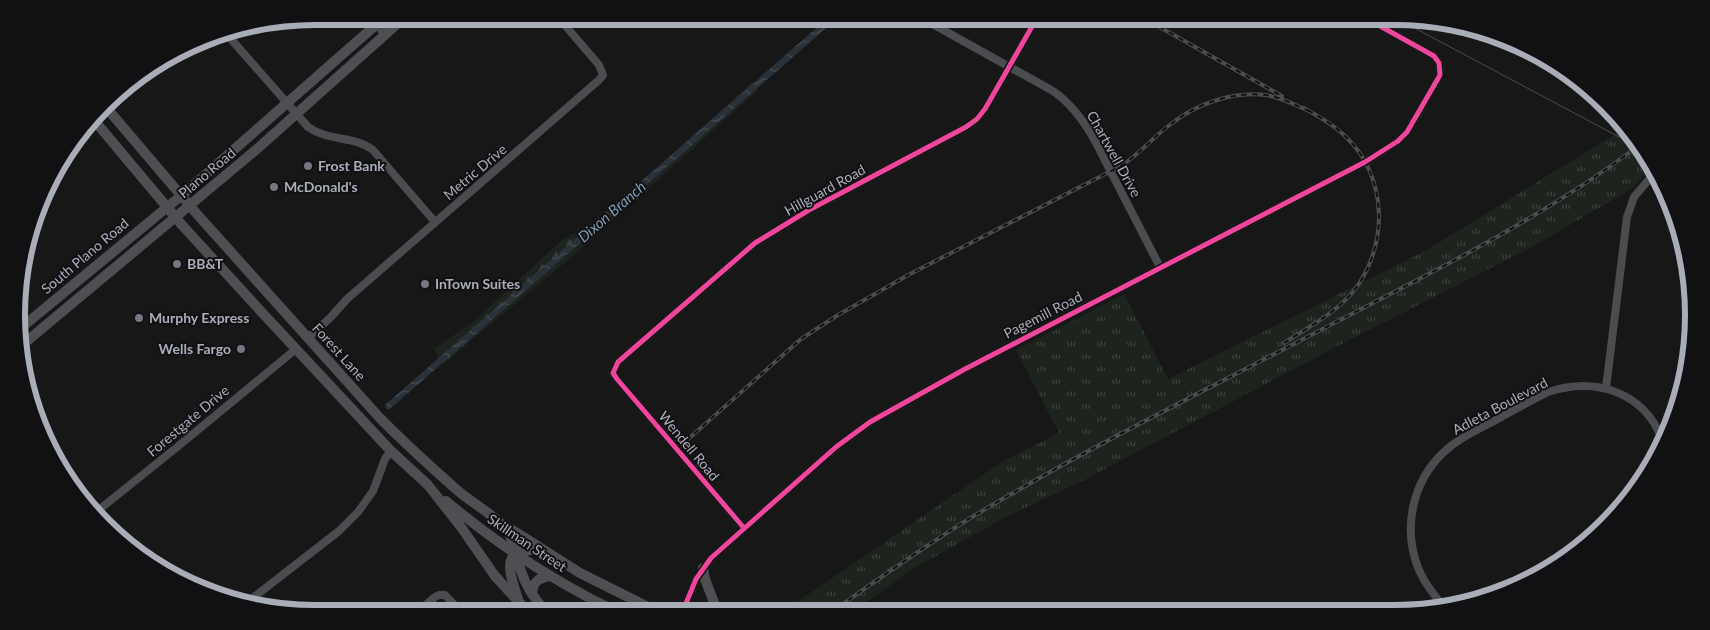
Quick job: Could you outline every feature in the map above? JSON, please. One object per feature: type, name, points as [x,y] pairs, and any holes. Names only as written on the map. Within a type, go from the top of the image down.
[{"type":"main road","name":"Plano Road","points":[[168,206],[287,104],[375,25]]},
{"type":"main road","name":"Plano Road","points":[[26,342],[190,206],[296,115],[396,25]]},
{"type":"main road","name":"Forest Lane","points":[[109,111],[190,206],[400,438],[458,491],[506,529],[525,582],[541,605]]},
{"type":"main road","name":"Forest Lane","points":[[97,124],[176,217],[296,349],[391,451],[428,485],[461,527],[495,576],[522,605]]},
{"type":"main road","name":"South Plano Road","points":[[25,324],[168,206]]},
{"type":"main road","points":[[296,349],[308,338]]},
{"type":"main road","points":[[391,451],[400,438]]},
{"type":"main road","name":"Skillman Street","points":[[428,485],[478,526],[516,553],[550,576],[604,605]]},
{"type":"main road","name":"Skillman Street","points":[[498,521],[542,550],[598,582],[644,605]]},
{"type":"main road","points":[[519,602],[509,565],[516,553],[527,549],[542,550]]},
{"type":"main road","points":[[703,568],[715,605]]},
{"type":"main road","points":[[532,594],[536,581],[541,577],[550,576]]},
{"type":"street","points":[[377,25],[385,34]]},
{"type":"street","name":"Metric Drive","points":[[308,338],[348,299],[599,80],[603,75],[599,65],[565,25]]},
{"type":"street","name":"Chartwell Drive","points":[[934,25],[1060,95],[1071,106],[1084,121],[1160,267]]},
{"type":"street","name":"Hillguard Road","points":[[617,379],[613,372],[618,362],[755,244],[809,210],[966,127],[977,119],[985,109],[1033,25]]},
{"type":"street","name":"Pagemill Road","points":[[685,605],[703,568],[711,558],[836,447],[870,422],[964,368],[1365,162],[1398,141],[1407,132],[1440,75],[1439,63],[1434,56],[1378,25]]},
{"type":"street","points":[[230,38],[308,127],[323,135],[366,144],[435,222]]},
{"type":"street","points":[[1606,388],[1627,217],[1634,197],[1650,178]]},
{"type":"street","name":"Forestgate Drive","points":[[100,509],[296,349]]},
{"type":"street","name":"Wendell Road","points":[[617,379],[744,528]]},
{"type":"street","name":"Adleta Boulevard","points":[[1440,601],[1424,579],[1415,558],[1411,538],[1411,518],[1420,485],[1431,466],[1445,451],[1463,438],[1548,392],[1576,386],[1606,388],[1628,398],[1640,407],[1653,422],[1659,434]]},
{"type":"street","points":[[252,598],[339,531],[358,512],[372,491],[385,460],[391,451]]},
{"type":"street","points":[[426,605],[439,595],[445,595],[454,605]]},
{"type":"green space","points":[[752,83],[758,90],[582,248],[443,364],[434,349],[473,322],[562,240],[591,224],[640,184]]},
{"type":"green space","points":[[1619,132],[1647,173],[1631,189],[1532,247],[1330,350],[1084,480],[1006,517],[914,568],[862,605],[793,605],[1005,460],[1059,433],[1016,350],[1124,294],[1168,379],[1427,250]]},
{"type":"water","name":"Dixon Branch","points":[[820,25],[830,25],[388,410],[385,407],[386,404]]},
{"type":"tram line","points":[[1410,26],[1627,141]]},
{"type":"railway","points":[[1156,25],[1282,96]]},
{"type":"railway","points":[[686,441],[801,339],[838,315],[910,274],[1121,166],[1165,129],[1192,110],[1215,100],[1253,94],[1288,101],[1309,111]]},
{"type":"railway","points":[[1284,343],[1329,314],[1352,293],[1364,275],[1373,255],[1378,234],[1379,213],[1376,192],[1370,172],[1359,153],[1336,128],[1304,108]]},
{"type":"railway","points":[[841,605],[943,535],[1023,487],[1146,420],[1479,247],[1560,200],[1633,150]]},
{"type":"cycle path","points":[[744,528],[617,379],[613,373],[618,362],[755,243],[809,210],[966,127],[977,119],[985,109],[1033,25]]},
{"type":"cycle path","points":[[685,605],[696,579],[711,558],[836,447],[870,422],[965,369],[1365,162],[1398,141],[1407,132],[1440,75],[1439,63],[1434,56],[1378,25]]},
{"type":"place","name":"Frost Bank","points":[[308,166]]},
{"type":"place","name":"McDonald's","points":[[274,187]]},
{"type":"place","name":"BB&T","points":[[177,264]]},
{"type":"place","name":"InTown Suites","points":[[425,284]]},
{"type":"place","name":"Murphy Express","points":[[139,318]]},
{"type":"place","name":"Wells Fargo","points":[[241,349]]}]
